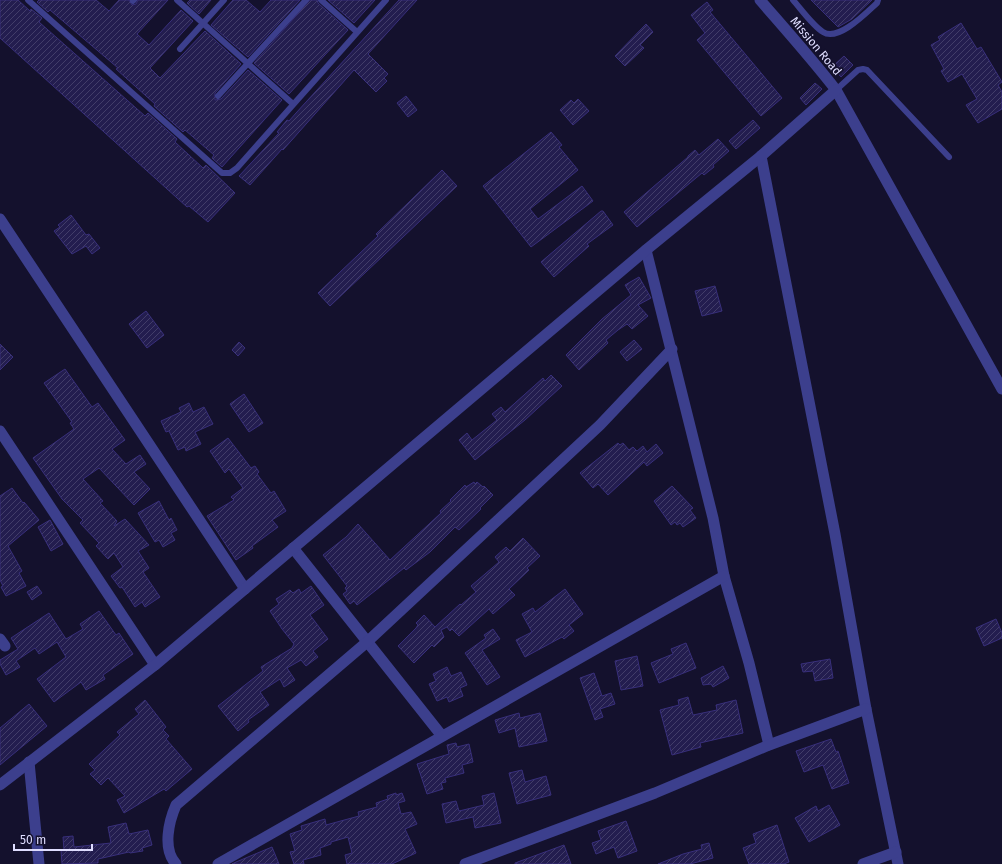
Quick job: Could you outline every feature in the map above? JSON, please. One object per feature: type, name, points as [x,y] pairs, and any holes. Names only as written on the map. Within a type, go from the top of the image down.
[{"type":"street","name":"Mission Road","points":[[760,0],[791,37],[809,54],[836,90],[1002,389]]},
{"type":"street","points":[[0,785],[155,665],[646,250],[761,156],[836,90]]},
{"type":"street","points":[[761,156],[835,534],[866,709],[898,864]]},
{"type":"street","points":[[0,219],[245,589]]},
{"type":"street","points":[[646,250],[672,349],[713,518],[724,576],[749,663],[768,745]]},
{"type":"street","points":[[176,864],[172,859],[168,838],[169,821],[176,805],[367,642],[600,425],[672,349]]},
{"type":"street","points":[[0,431],[155,665]]},
{"type":"street","points":[[293,548],[442,736]]},
{"type":"street","points":[[218,864],[724,576]]},
{"type":"street","points":[[472,863],[655,793],[768,745],[866,709]]},
{"type":"street","points":[[29,762],[39,864]]},
{"type":"street","points":[[863,864],[896,852]]},
{"type":"lane","points":[[28,0],[222,172],[230,173],[237,168],[386,0]]},
{"type":"lane","points":[[177,0],[293,104]]},
{"type":"lane","points":[[180,49],[224,0]]},
{"type":"lane","points":[[218,96],[306,0]]},
{"type":"lane","points":[[321,0],[358,32]]},
{"type":"lane","points":[[793,0],[823,33],[834,34],[848,28],[877,3],[878,0]]},
{"type":"lane","points":[[836,90],[858,70],[867,70],[949,157]]},
{"type":"building","points":[[0,0],[18,0],[30,11],[31,9],[42,18],[39,22],[145,116],[148,113],[177,139],[175,142],[203,168],[206,165],[235,193],[208,222],[189,206],[187,207],[0,38]]},
{"type":"building","points":[[39,0],[96,0],[109,11],[119,0],[129,0],[132,5],[136,4],[138,0],[168,0],[137,34],[149,45],[181,10],[193,21],[150,68],[160,78],[205,31],[241,64],[215,93],[215,100],[221,99],[248,70],[282,100],[222,167],[212,158],[214,155],[185,130],[183,132],[154,106],[155,104],[116,69],[118,68],[50,10],[48,12],[37,2]]},
{"type":"building","points":[[190,0],[211,0],[199,14],[187,3]]},
{"type":"building","points":[[233,0],[246,0],[260,12],[271,0],[300,0],[248,57],[211,25]]},
{"type":"building","points":[[310,0],[317,0],[318,3],[348,30],[289,94],[254,63]]},
{"type":"building","points":[[328,0],[375,0],[354,23]]},
{"type":"building","points":[[399,0],[417,0],[368,54],[388,74],[384,78],[387,81],[376,92],[354,70],[250,185],[239,176],[279,133],[277,132],[287,120],[289,121]]},
{"type":"building","points":[[811,0],[872,0],[852,19],[838,27]]},
{"type":"building","points":[[707,2],[713,10],[710,12],[782,98],[761,116],[697,40],[705,33],[691,15]]},
{"type":"building","points":[[961,23],[977,49],[981,47],[1002,82],[998,85],[1002,92],[1002,109],[978,123],[966,105],[977,99],[962,74],[948,82],[941,71],[944,69],[931,45],[940,40],[938,37]]},
{"type":"building","points":[[646,24],[653,32],[640,45],[644,48],[625,66],[615,56]]},
{"type":"building","points":[[844,56],[853,65],[841,77],[832,67]]},
{"type":"building","points":[[815,83],[822,89],[806,105],[800,98]]},
{"type":"building","points":[[406,96],[417,110],[408,117],[397,103]]},
{"type":"building","points":[[578,99],[589,111],[573,125],[560,110],[571,100],[574,103]]},
{"type":"building","points":[[753,120],[760,128],[736,149],[729,141]]},
{"type":"building","points":[[551,132],[562,145],[559,147],[578,170],[530,209],[538,219],[582,186],[593,201],[531,247],[483,186]]},
{"type":"building","points":[[718,139],[729,151],[713,165],[714,167],[704,175],[702,173],[637,227],[624,212],[695,150],[699,155]]},
{"type":"building","points":[[442,170],[457,186],[330,306],[318,293],[378,236],[376,234]]},
{"type":"building","points":[[601,211],[603,211],[613,225],[587,244],[589,246],[554,277],[541,262]]},
{"type":"building","points":[[71,215],[86,235],[89,234],[100,248],[92,254],[86,246],[72,254],[54,231],[60,227],[58,225]]},
{"type":"building","points":[[639,277],[651,298],[638,305],[648,316],[632,329],[627,324],[618,330],[606,340],[608,343],[579,370],[566,355],[602,319],[631,295],[625,285]]},
{"type":"building","points":[[715,286],[722,311],[702,316],[695,291]]},
{"type":"building","points":[[146,311],[164,335],[147,348],[129,324]]},
{"type":"building","points":[[634,340],[642,349],[627,361],[620,352]]},
{"type":"building","points":[[239,342],[245,348],[238,356],[232,350]]},
{"type":"building","points":[[0,344],[13,357],[0,370]]},
{"type":"building","points":[[65,369],[92,407],[98,403],[125,440],[112,449],[126,464],[140,455],[146,464],[134,472],[150,489],[134,505],[99,468],[83,479],[103,501],[100,503],[117,521],[114,526],[125,519],[149,545],[138,551],[149,568],[143,572],[160,597],[145,607],[142,602],[135,607],[122,587],[120,588],[111,576],[123,567],[114,553],[108,559],[96,546],[99,543],[80,523],[83,520],[62,499],[33,458],[74,429],[70,423],[72,422],[44,383]]},
{"type":"building","points":[[551,375],[562,386],[525,420],[475,460],[459,440],[467,433],[472,440],[497,420],[492,414],[501,407],[505,412],[543,378],[545,381]]},
{"type":"building","points":[[244,394],[263,423],[249,432],[230,404]]},
{"type":"building","points":[[189,403],[193,412],[204,407],[213,424],[195,432],[201,444],[186,451],[185,447],[178,450],[169,431],[166,432],[161,421],[181,412],[179,408]]},
{"type":"building","points":[[228,438],[251,468],[255,466],[259,472],[257,474],[271,493],[274,491],[286,511],[272,520],[278,527],[236,560],[207,516],[234,500],[231,497],[243,488],[229,469],[225,473],[210,451]]},
{"type":"building","points":[[618,443],[620,445],[623,443],[629,450],[633,447],[637,451],[643,446],[647,452],[656,444],[663,453],[647,466],[644,462],[608,495],[598,484],[593,488],[580,473]]},
{"type":"building","points":[[474,482],[475,484],[477,482],[483,487],[484,486],[493,495],[480,508],[481,509],[459,530],[455,527],[430,552],[406,570],[404,568],[357,605],[354,601],[350,604],[343,594],[347,591],[345,588],[347,586],[323,555],[346,537],[358,524],[390,560],[441,513],[440,511],[465,485],[466,487]]},
{"type":"building","points":[[672,486],[693,508],[690,510],[696,518],[683,527],[680,523],[677,525],[675,522],[671,525],[654,501]]},
{"type":"building","points":[[12,488],[23,503],[24,502],[39,520],[8,546],[22,571],[19,573],[26,586],[6,596],[1,587],[3,586],[0,580],[0,496]]},
{"type":"building","points":[[159,501],[169,520],[171,518],[177,530],[171,533],[175,540],[163,547],[159,540],[155,542],[138,513]]},
{"type":"building","points":[[50,520],[63,544],[51,551],[38,527]]},
{"type":"building","points":[[523,538],[540,556],[527,568],[529,570],[509,589],[515,595],[493,614],[489,609],[459,636],[452,629],[450,631],[447,627],[441,630],[444,637],[434,647],[432,645],[414,663],[398,646],[416,628],[418,625],[416,623],[424,615],[435,627],[460,604],[461,605],[476,592],[471,586],[499,562],[495,557],[506,547],[510,551]]},
{"type":"building","points":[[37,586],[42,593],[32,600],[27,592]]},
{"type":"building","points":[[311,586],[324,605],[310,615],[328,639],[313,651],[318,657],[306,666],[301,660],[287,668],[295,680],[284,687],[280,679],[260,692],[269,705],[248,720],[249,722],[238,731],[218,706],[263,671],[261,667],[292,648],[294,644],[270,611],[279,604],[276,599],[290,590],[293,593],[299,589],[301,593]]},
{"type":"building","points":[[565,589],[583,614],[569,625],[574,631],[564,639],[562,637],[525,657],[516,640],[532,632],[522,614],[533,608],[535,612]]},
{"type":"building","points":[[99,611],[116,635],[119,633],[133,654],[103,675],[105,679],[86,690],[81,682],[54,702],[37,679],[66,657],[57,642],[39,654],[35,648],[16,661],[20,667],[6,675],[0,664],[0,660],[18,649],[11,638],[49,613],[66,639],[83,629],[80,624]]},
{"type":"building","points":[[996,619],[1002,633],[1002,638],[984,646],[976,628]]},
{"type":"building","points":[[493,629],[500,639],[482,650],[500,677],[487,685],[465,653],[486,638],[484,635]]},
{"type":"building","points":[[686,643],[696,668],[659,683],[651,663],[673,654],[671,649]]},
{"type":"building","points":[[637,656],[643,686],[621,690],[615,661]]},
{"type":"building","points":[[830,659],[833,678],[815,681],[813,671],[803,672],[801,664]]},
{"type":"building","points":[[723,666],[729,678],[713,687],[711,684],[703,685],[701,678]]},
{"type":"building","points":[[447,667],[451,676],[461,672],[467,685],[460,688],[463,696],[449,702],[447,697],[437,701],[429,684],[436,681],[433,674]]},
{"type":"building","points":[[594,673],[602,696],[611,693],[615,704],[600,709],[603,717],[595,720],[580,678]]},
{"type":"building","points":[[688,697],[693,715],[717,710],[716,705],[736,700],[743,733],[700,743],[701,747],[672,755],[660,710],[679,705],[678,700]]},
{"type":"building","points":[[145,700],[166,727],[163,730],[169,736],[166,739],[192,769],[166,791],[164,789],[124,813],[117,800],[125,796],[108,778],[101,785],[90,774],[95,770],[89,764],[120,735],[117,732],[139,714],[135,709]]},
{"type":"building","points":[[29,704],[47,726],[0,765],[0,728]]},
{"type":"building","points":[[519,713],[520,718],[540,713],[547,741],[519,747],[515,728],[499,733],[495,720]]},
{"type":"building","points":[[831,739],[836,752],[838,751],[849,783],[832,789],[823,765],[804,772],[796,751]]},
{"type":"building","points":[[456,743],[457,747],[469,744],[473,762],[462,765],[464,773],[445,778],[446,782],[441,783],[443,789],[427,794],[417,764],[449,754],[447,745]]},
{"type":"building","points":[[522,770],[525,782],[546,776],[551,795],[517,804],[509,773]]},
{"type":"building","points":[[396,793],[396,795],[402,793],[405,801],[398,803],[401,814],[411,812],[417,824],[405,829],[416,853],[392,864],[347,864],[345,855],[352,853],[348,837],[331,842],[331,844],[320,848],[321,855],[303,860],[304,864],[294,864],[290,852],[295,851],[290,834],[302,830],[301,826],[325,819],[326,825],[359,816],[358,812],[377,807],[376,803],[388,799],[387,796]]},
{"type":"building","points":[[494,793],[501,823],[475,828],[473,817],[446,823],[442,804],[456,801],[459,811],[484,805],[482,796]]},
{"type":"building","points":[[829,805],[840,825],[809,842],[795,818],[816,806],[818,811]]},
{"type":"building","points":[[626,821],[637,851],[618,858],[614,847],[596,854],[592,843],[601,840],[598,831]]},
{"type":"building","points":[[126,823],[129,834],[148,830],[152,845],[142,848],[143,851],[129,852],[98,859],[98,863],[62,864],[61,850],[64,850],[63,837],[73,836],[74,847],[111,843],[108,827]]},
{"type":"building","points":[[777,825],[789,862],[784,864],[749,864],[743,848],[756,843],[753,834]]},
{"type":"building","points":[[709,843],[713,858],[690,864],[658,864],[683,854],[702,849],[701,845]]},
{"type":"building","points":[[564,845],[571,864],[515,864],[515,863]]},
{"type":"building","points":[[272,847],[279,864],[232,864],[236,862]]}]
